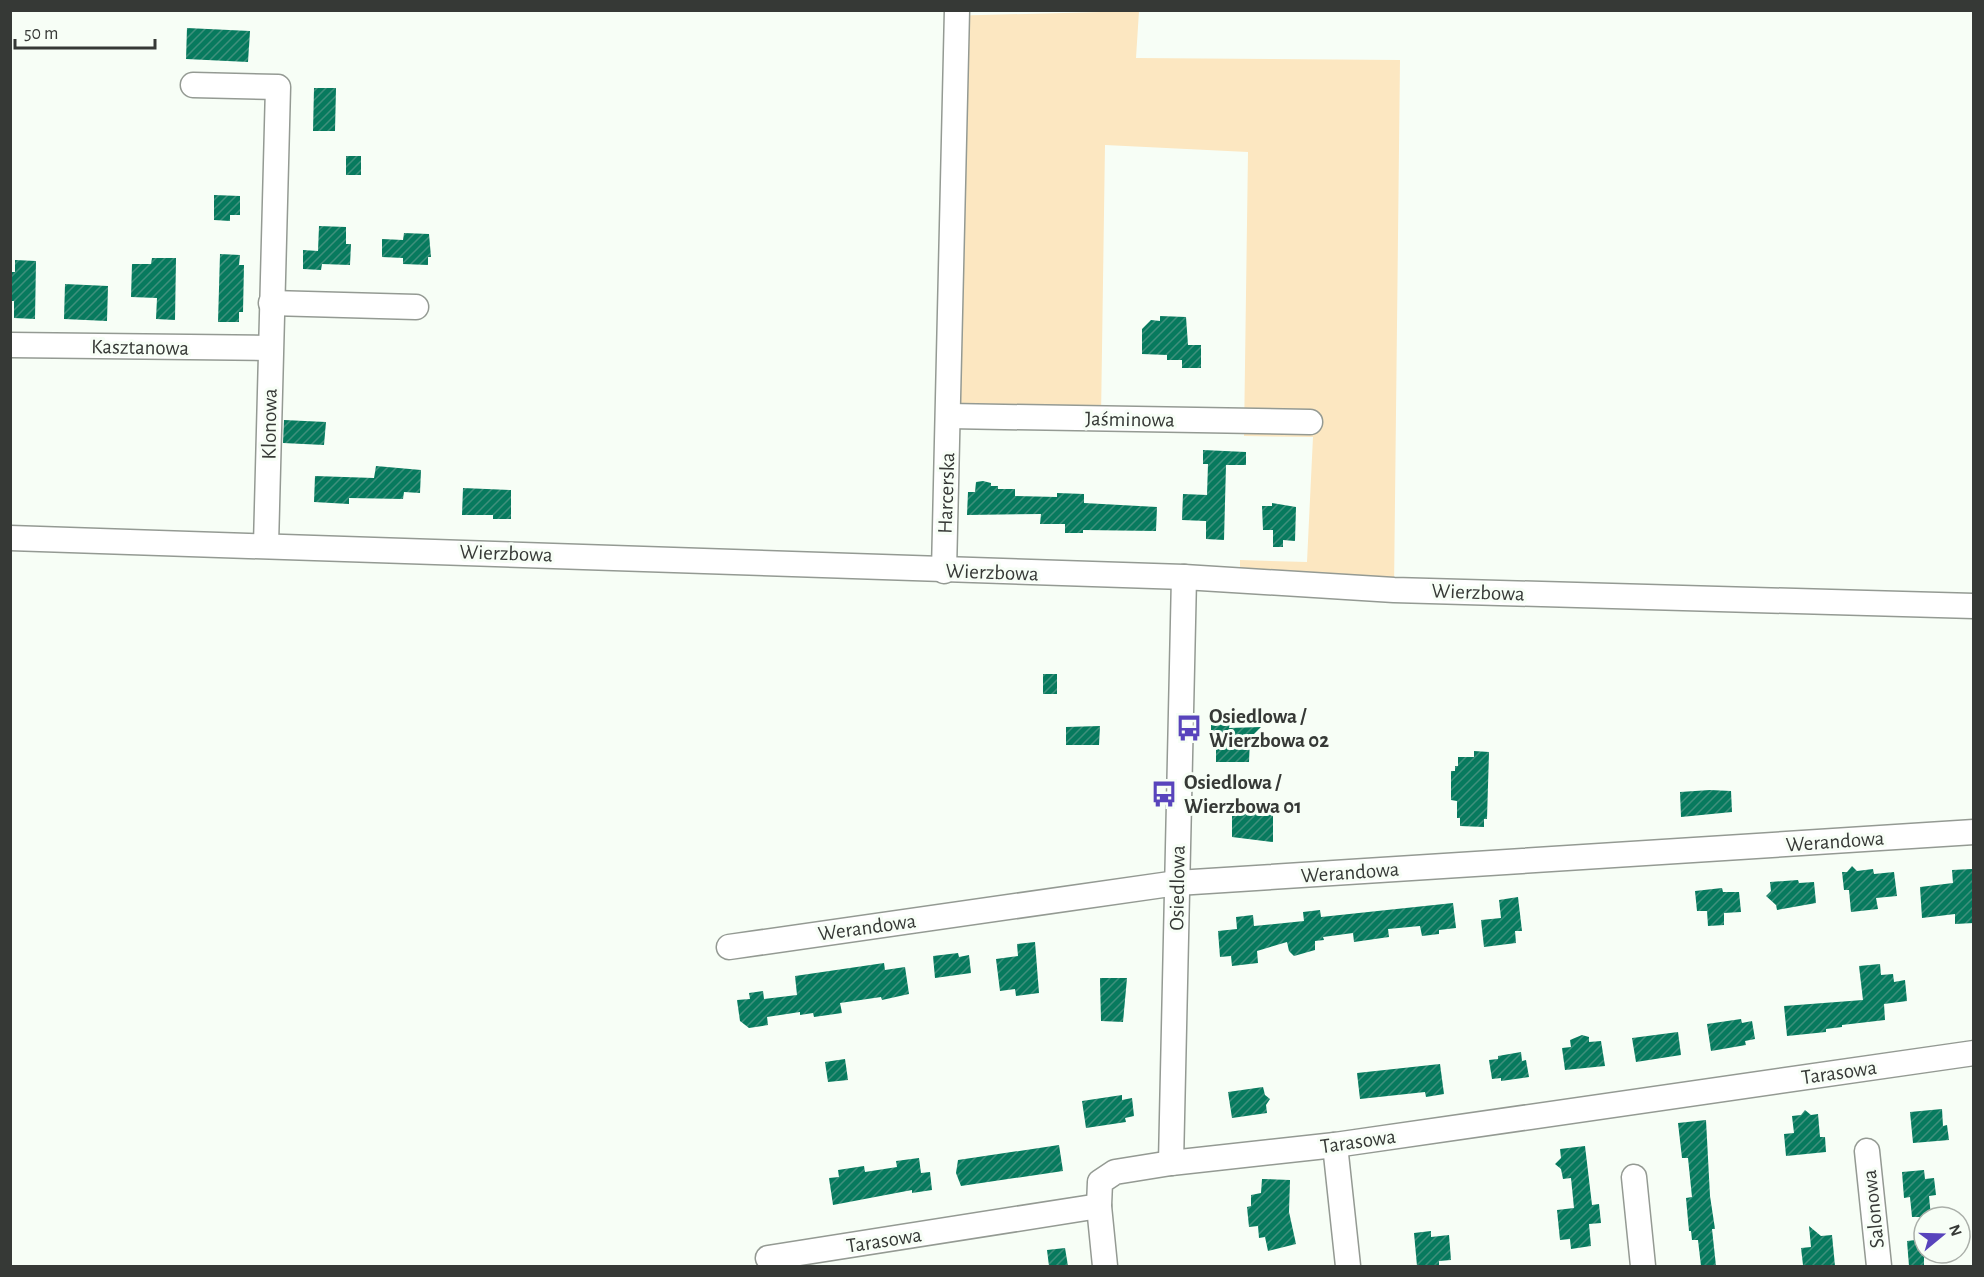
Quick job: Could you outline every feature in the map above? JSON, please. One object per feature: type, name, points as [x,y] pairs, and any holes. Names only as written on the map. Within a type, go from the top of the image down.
[{"type":"street","name":"Harcerska","points":[[944,571],[957,10]]},
{"type":"street","name":"Klonowa","points":[[193,85],[278,87],[266,545]]},
{"type":"street","points":[[271,303],[416,307]]},
{"type":"street","name":"Kasztanowa","points":[[10,345],[270,348]]},
{"type":"street","name":"Jaśminowa","points":[[949,416],[1310,422]]},
{"type":"street","name":"Wierzbowa","points":[[10,538],[266,545],[944,571],[1184,577],[1394,590],[1974,606]]},
{"type":"street","name":"Osiedlowa","points":[[1171,1163],[1184,577]]},
{"type":"street","name":"Werandowa","points":[[729,947],[1177,883],[1974,832]]},
{"type":"street","name":"Tarasowa","points":[[768,1258],[1099,1206],[1100,1182],[1115,1172],[1171,1163],[1335,1145],[1974,1053]]},
{"type":"street","points":[[1335,1145],[1348,1266]]},
{"type":"street","name":"Salonowa","points":[[1867,1151],[1879,1266]]},
{"type":"street","points":[[1634,1177],[1643,1266]]},
{"type":"street","points":[[1099,1206],[1106,1266]]},
{"type":"shaded area","points":[[1139,11],[1136,58],[1400,60],[1394,590],[1240,580],[1240,560],[1307,562],[1313,437],[1244,436],[1248,152],[1105,145],[1101,418],[949,416],[944,16]]},
{"type":"building","points":[[187,28],[250,31],[248,62],[186,59]]},
{"type":"building","points":[[314,88],[336,88],[335,131],[313,131]]},
{"type":"building","points":[[346,156],[361,156],[361,175],[346,175]]},
{"type":"building","points":[[214,195],[240,196],[240,215],[230,215],[230,221],[214,220]]},
{"type":"building","points":[[319,226],[346,227],[346,244],[351,244],[350,265],[322,264],[321,270],[303,269],[303,250],[318,251]]},
{"type":"building","points":[[404,233],[429,234],[431,257],[428,257],[428,265],[403,264],[403,258],[382,257],[382,239],[403,240]]},
{"type":"building","points":[[220,254],[240,255],[239,265],[244,265],[243,312],[239,312],[239,322],[218,322]]},
{"type":"building","points":[[152,258],[176,258],[175,320],[156,319],[157,298],[131,297],[132,264],[151,264]]},
{"type":"building","points":[[15,260],[36,261],[35,319],[14,318],[14,301],[10,301],[10,272],[15,272]]},
{"type":"building","points":[[65,284],[108,286],[107,321],[64,319]]},
{"type":"building","points":[[1160,316],[1186,317],[1188,345],[1201,345],[1201,368],[1182,368],[1182,360],[1167,360],[1167,355],[1142,354],[1142,329],[1151,320],[1160,321]]},
{"type":"building","points":[[284,420],[326,422],[324,445],[283,443]]},
{"type":"building","points":[[1203,450],[1246,452],[1246,465],[1226,465],[1224,540],[1206,539],[1206,521],[1182,520],[1183,494],[1207,495],[1208,464],[1203,464]]},
{"type":"building","points":[[376,466],[421,470],[420,493],[404,492],[403,499],[349,498],[349,504],[314,502],[315,476],[374,478]]},
{"type":"building","points":[[976,482],[991,483],[991,486],[998,486],[998,489],[1015,489],[1015,496],[1057,497],[1057,493],[1084,494],[1084,503],[1157,507],[1156,531],[1083,530],[1083,533],[1065,533],[1065,524],[1040,524],[1041,514],[967,515],[968,492],[975,492]]},
{"type":"building","points":[[463,488],[511,490],[511,519],[493,519],[493,515],[462,515]]},
{"type":"building","points":[[1272,503],[1296,507],[1295,541],[1283,540],[1283,547],[1273,547],[1273,530],[1263,530],[1262,506],[1272,506]]},
{"type":"building","points":[[1043,674],[1057,674],[1057,694],[1043,694]]},
{"type":"building","points":[[1211,723],[1230,723],[1229,728],[1261,727],[1250,738],[1249,762],[1216,762],[1216,741],[1211,741]]},
{"type":"building","points":[[1100,726],[1099,745],[1066,745],[1066,727]]},
{"type":"building","points":[[1474,751],[1489,752],[1487,819],[1484,819],[1484,827],[1460,826],[1460,818],[1457,818],[1457,801],[1451,800],[1451,771],[1455,771],[1455,766],[1458,766],[1458,757],[1474,757]]},
{"type":"building","points":[[1731,791],[1732,812],[1681,817],[1680,792]]},
{"type":"building","points":[[1232,809],[1262,809],[1262,813],[1273,814],[1273,842],[1232,837]]},
{"type":"building","points":[[1852,866],[1857,871],[1873,869],[1874,874],[1894,872],[1897,896],[1876,898],[1878,909],[1851,912],[1849,890],[1844,890],[1842,872],[1847,872]]},
{"type":"building","points":[[1972,869],[1974,923],[1955,924],[1955,914],[1922,918],[1920,887],[1953,883],[1952,870]]},
{"type":"building","points":[[1798,880],[1799,883],[1814,882],[1816,903],[1777,910],[1776,905],[1766,896],[1771,891],[1770,882]]},
{"type":"building","points":[[1722,888],[1723,892],[1739,892],[1741,912],[1724,913],[1724,925],[1708,926],[1707,911],[1697,911],[1695,891]]},
{"type":"building","points":[[1518,897],[1522,931],[1515,931],[1516,943],[1484,947],[1481,920],[1501,918],[1499,900]]},
{"type":"building","points":[[1453,903],[1456,928],[1439,930],[1439,934],[1422,936],[1420,926],[1388,929],[1389,937],[1354,942],[1353,933],[1323,937],[1324,940],[1315,941],[1315,950],[1294,956],[1289,951],[1287,942],[1257,951],[1258,963],[1232,966],[1231,956],[1220,957],[1218,931],[1237,929],[1236,917],[1253,915],[1254,926],[1304,921],[1303,912],[1320,910],[1321,917]]},
{"type":"building","points":[[1035,942],[1039,993],[1016,996],[1015,989],[1000,991],[996,959],[1018,956],[1017,944]]},
{"type":"building","points":[[958,953],[959,957],[969,955],[971,973],[935,978],[933,956]]},
{"type":"building","points":[[884,963],[885,970],[905,967],[909,994],[882,1000],[881,997],[840,1003],[842,1013],[814,1017],[813,1013],[800,1015],[800,1012],[767,1017],[768,1025],[749,1028],[740,1021],[737,1000],[750,999],[749,993],[763,991],[764,999],[797,995],[795,976]]},
{"type":"building","points":[[1880,964],[1881,975],[1893,974],[1894,982],[1905,980],[1907,1001],[1884,1004],[1885,1020],[1842,1025],[1842,1027],[1826,1029],[1826,1032],[1787,1036],[1784,1006],[1863,1000],[1859,966]]},
{"type":"building","points":[[1100,978],[1127,978],[1123,1022],[1101,1021]]},
{"type":"building","points":[[1741,1019],[1742,1023],[1752,1021],[1755,1039],[1745,1041],[1746,1045],[1711,1051],[1707,1024]]},
{"type":"building","points":[[1678,1032],[1681,1055],[1636,1062],[1632,1038]]},
{"type":"building","points":[[1582,1035],[1589,1037],[1589,1042],[1601,1041],[1605,1066],[1565,1070],[1562,1048],[1571,1047],[1570,1040]]},
{"type":"building","points":[[1521,1052],[1522,1061],[1526,1060],[1529,1077],[1501,1081],[1501,1078],[1492,1079],[1489,1060]]},
{"type":"building","points":[[845,1059],[848,1080],[828,1082],[825,1062]]},
{"type":"building","points":[[1440,1064],[1444,1094],[1426,1097],[1425,1092],[1360,1099],[1357,1073]]},
{"type":"building","points":[[1263,1087],[1265,1095],[1270,1099],[1266,1105],[1267,1113],[1232,1118],[1228,1092]]},
{"type":"building","points":[[1122,1095],[1122,1100],[1132,1098],[1134,1116],[1125,1118],[1126,1122],[1086,1128],[1082,1101]]},
{"type":"building","points":[[1942,1109],[1943,1126],[1947,1125],[1949,1140],[1913,1143],[1910,1112]]},
{"type":"building","points":[[1805,1110],[1811,1115],[1818,1114],[1820,1137],[1825,1137],[1826,1152],[1786,1156],[1784,1134],[1794,1133],[1792,1116],[1801,1115]]},
{"type":"building","points":[[1706,1120],[1716,1266],[1701,1266],[1698,1240],[1692,1240],[1691,1231],[1689,1231],[1686,1198],[1692,1197],[1688,1158],[1682,1158],[1678,1123]]},
{"type":"building","points":[[1059,1145],[1063,1171],[961,1186],[956,1173],[958,1160]]},
{"type":"building","points":[[1585,1146],[1592,1205],[1599,1204],[1601,1223],[1589,1224],[1591,1246],[1571,1249],[1570,1239],[1560,1240],[1557,1210],[1574,1208],[1571,1178],[1563,1179],[1561,1169],[1555,1164],[1561,1158],[1560,1149]]},
{"type":"building","points":[[919,1158],[921,1173],[930,1172],[932,1190],[912,1193],[912,1190],[833,1205],[829,1178],[839,1177],[838,1170],[864,1166],[865,1172],[897,1167],[896,1161]]},
{"type":"building","points":[[1924,1170],[1925,1179],[1934,1178],[1936,1195],[1929,1196],[1930,1205],[1912,1205],[1912,1217],[1910,1197],[1904,1198],[1902,1172]]},
{"type":"building","points":[[1262,1179],[1290,1180],[1289,1212],[1296,1244],[1268,1251],[1265,1237],[1259,1238],[1258,1226],[1249,1227],[1247,1207],[1251,1206],[1251,1195],[1261,1193]]},
{"type":"building","points":[[1809,1226],[1821,1236],[1832,1235],[1835,1266],[1803,1265],[1801,1248],[1811,1247]]},
{"type":"building","points":[[1431,1231],[1431,1237],[1449,1235],[1451,1260],[1439,1261],[1439,1266],[1417,1266],[1414,1233]]},
{"type":"building","points":[[1912,1240],[1912,1265],[1924,1266],[1909,1266],[1907,1241]]},
{"type":"building","points":[[1065,1248],[1068,1266],[1049,1266],[1047,1250]]},
{"type":"place","name":"Osiedlowa / Wierzbowa 02","points":[[1189,728]]},
{"type":"place","name":"Osiedlowa / Wierzbowa 01","points":[[1164,794]]}]
